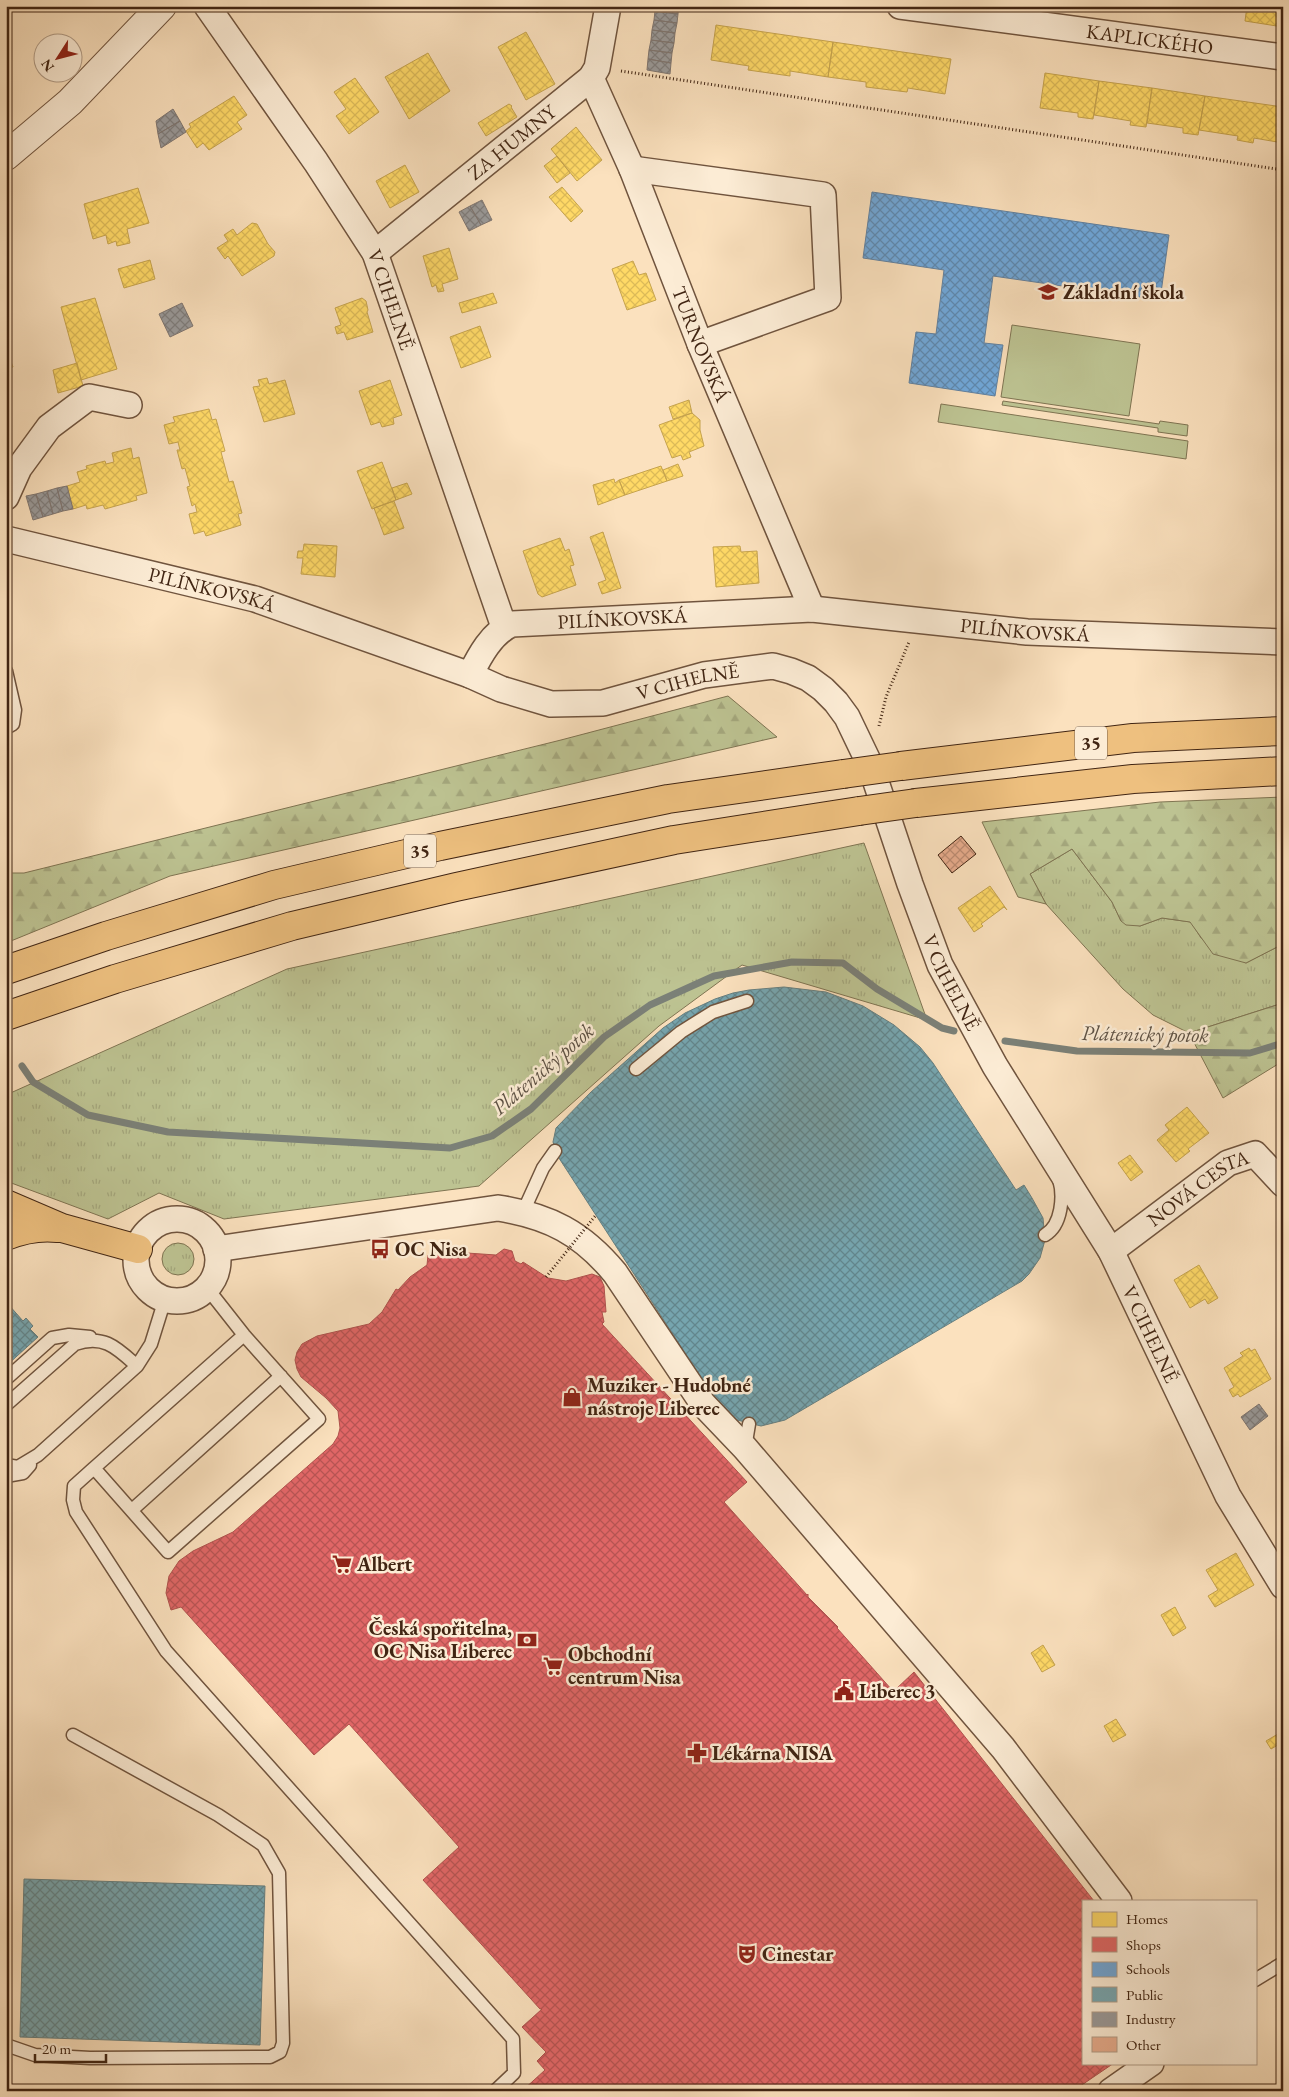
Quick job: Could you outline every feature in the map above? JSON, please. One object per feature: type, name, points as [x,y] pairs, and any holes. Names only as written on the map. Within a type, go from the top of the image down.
[{"type":"highway","name":"35","points":[[6,970],[106,936],[274,885],[375,861],[668,800],[901,766],[1133,738],[1283,731]]},
{"type":"highway","name":"35","points":[[6,1016],[115,979],[292,926],[456,887],[674,840],[916,803],[1133,779],[1283,770]]},
{"type":"highway","points":[[6,1033],[115,979]]},
{"type":"highway","points":[[6,1204],[62,1228],[138,1248]]},
{"type":"highway","points":[[10,1233],[38,1228],[62,1228]]},
{"type":"street","points":[[6,156],[70,102],[162,6]]},
{"type":"street","name":"V CIHELNĚ","points":[[207,6],[316,162],[375,253],[504,627]]},
{"type":"street","points":[[594,73],[608,6]]},
{"type":"street","name":"KAPLICKÉHO","points":[[900,6],[1283,57]]},
{"type":"street","name":"ZA HUMNY","points":[[375,253],[594,73]]},
{"type":"street","name":"TURNOVSKÁ","points":[[594,73],[700,344],[812,609]]},
{"type":"street","points":[[632,169],[823,195],[828,298],[700,344]]},
{"type":"street","points":[[6,497],[19,468],[49,427],[89,397],[128,405]]},
{"type":"street","name":"PILÍNKOVSKÁ","points":[[6,539],[255,599],[470,675]]},
{"type":"street","name":"PILÍNKOVSKÁ","points":[[504,627],[512,624],[812,609],[1027,632],[1283,642]]},
{"type":"street","points":[[470,675],[481,654],[504,627]]},
{"type":"street","name":"V CIHELNĚ","points":[[470,675],[501,689],[551,704],[602,703],[704,675],[774,666],[808,678],[836,702],[847,717],[870,767],[940,965],[995,1066],[1111,1251],[1228,1496],[1283,1586]]},
{"type":"street","name":"NOVÁ CESTA","points":[[1111,1251],[1228,1163],[1255,1154],[1283,1184]]},
{"type":"street","points":[[216,1249],[498,1208],[523,1212],[547,1219],[573,1232],[599,1254],[615,1273],[703,1404],[745,1448],[1003,1748],[1118,1900]]},
{"type":"street","points":[[177,1219],[190,1222],[201,1228],[210,1237],[216,1249],[217,1263],[214,1277],[198,1296],[187,1300],[176,1301],[153,1294],[144,1285],[138,1274],[136,1261],[138,1248],[143,1237],[152,1228],[164,1222],[177,1219]]},
{"type":"street","points":[[1111,2091],[1150,2064]]},
{"type":"lane","points":[[6,671],[15,710],[13,724],[6,728]]},
{"type":"lane","points":[[636,1069],[680,1032],[713,1012],[747,1001]]},
{"type":"lane","points":[[523,1212],[543,1168],[555,1151]]},
{"type":"lane","points":[[1045,1235],[1052,1231],[1057,1220],[1061,1200],[1061,1187],[1055,1162]]},
{"type":"lane","points":[[94,1468],[168,1552],[319,1419],[244,1335],[206,1288]]},
{"type":"lane","points":[[6,1476],[23,1473],[38,1455],[137,1366],[151,1344],[165,1299]]},
{"type":"lane","points":[[6,1379],[52,1338],[77,1335],[114,1346],[137,1366]]},
{"type":"lane","points":[[244,1335],[74,1486],[73,1500],[76,1512],[166,1651],[512,2039],[514,2073],[495,2091]]},
{"type":"lane","points":[[6,1405],[75,1344],[92,1340],[100,1341]]},
{"type":"lane","points":[[132,1510],[281,1376]]},
{"type":"lane","points":[[745,1448],[749,1424]]},
{"type":"lane","points":[[6,1465],[18,1466],[38,1455]]},
{"type":"lane","points":[[6,2045],[35,2055],[90,2058],[270,2058],[280,2052],[283,2043],[279,1873],[263,1845],[218,1814],[72,1735]]},
{"type":"lane","points":[[1256,1979],[1283,1963]]},
{"type":"path","points":[[594,73],[1283,170]]},
{"type":"path","points":[[862,750],[876,736],[886,697],[918,620]]},
{"type":"path","points":[[546,1277],[596,1216]]},
{"type":"green space","points":[[1012,325],[1140,344],[1129,416],[1001,397]]},
{"type":"green space","points":[[1003,401],[1159,424],[1160,421],[1188,425],[1187,436],[1158,432],[1158,428],[1002,405]]},
{"type":"green space","points":[[941,404],[1188,441],[1186,459],[938,422]]},
{"type":"green space","points":[[728,696],[777,737],[170,876],[6,943],[6,873],[24,873],[561,740]]},
{"type":"green space","points":[[1283,797],[1283,944],[1246,963],[1213,954],[1190,922],[1162,918],[1140,926],[1126,925],[1121,921],[1112,902],[1072,849],[1030,874],[1046,904],[1018,897],[982,822],[1160,802]]},
{"type":"green space","points":[[864,843],[927,1020],[742,965],[659,1026],[479,1186],[224,1219],[159,1193],[108,1219],[6,1181],[6,1095],[287,969]]},
{"type":"green space","points":[[1072,849],[1112,902],[1121,921],[1140,926],[1162,918],[1191,922],[1201,938],[1246,963],[1283,944],[1283,1003],[1189,1033],[1153,1015],[1123,989],[1046,904],[1030,874]]},
{"type":"green space","points":[[1283,1003],[1283,1061],[1223,1098],[1189,1033]]},
{"type":"green space","points":[[178,1243],[189,1248],[194,1259],[189,1270],[178,1275],[167,1270],[162,1259],[167,1248]]},
{"type":"building: Homes","points":[[530,6],[555,6],[555,8],[537,12],[533,11]]},
{"type":"building: Homes","points":[[1247,6],[1283,6],[1283,27],[1245,21]]},
{"type":"building: Homes","points":[[716,25],[833,42],[828,77],[790,71],[790,76],[748,70],[749,66],[711,60]]},
{"type":"building: Homes","points":[[526,32],[555,84],[526,100],[498,47]]},
{"type":"building: Homes","points":[[833,42],[951,59],[945,94],[908,88],[907,92],[866,87],[866,82],[828,77]]},
{"type":"building: Homes","points":[[428,53],[450,91],[409,119],[385,77]]},
{"type":"building: Homes","points":[[1045,73],[1099,81],[1093,119],[1078,117],[1078,113],[1040,108]]},
{"type":"building: Homes","points":[[355,78],[379,112],[349,134],[336,116],[346,109],[334,92]]},
{"type":"building: Homes","points":[[1099,81],[1152,88],[1146,127],[1130,125],[1131,121],[1094,115]]},
{"type":"building: Homes","points":[[1152,88],[1205,96],[1198,135],[1183,133],[1183,128],[1147,123]]},
{"type":"building: Homes","points":[[234,96],[247,115],[237,122],[242,129],[209,150],[203,143],[197,148],[186,131],[191,127],[189,124]]},
{"type":"building: Homes","points":[[1205,96],[1283,107],[1283,143],[1254,138],[1253,143],[1237,140],[1238,136],[1199,130]]},
{"type":"building: Homes","points":[[509,104],[512,106],[517,117],[486,136],[478,123]]},
{"type":"building: Homes","points":[[576,127],[602,160],[577,181],[551,149]]},
{"type":"building: Homes","points":[[557,156],[570,173],[557,183],[544,166]]},
{"type":"building: Homes","points":[[405,165],[419,192],[390,208],[376,181]]},
{"type":"building: Homes","points":[[562,187],[583,211],[571,222],[549,197]]},
{"type":"building: Homes","points":[[138,188],[149,223],[127,229],[130,243],[117,246],[116,241],[108,244],[106,235],[93,239],[84,204]]},
{"type":"building: Homes","points":[[252,223],[257,224],[268,244],[275,252],[274,256],[242,276],[228,256],[225,259],[217,248],[228,241],[224,235],[233,229],[237,235]]},
{"type":"building: Homes","points":[[449,248],[458,279],[442,284],[444,291],[438,292],[436,285],[432,287],[423,256]]},
{"type":"building: Homes","points":[[150,260],[155,279],[124,288],[118,269]]},
{"type":"building: Homes","points":[[633,261],[639,275],[646,273],[656,300],[627,310],[612,269]]},
{"type":"building: Homes","points":[[493,293],[497,303],[462,313],[459,303]]},
{"type":"building: Homes","points":[[95,298],[117,369],[81,380],[61,307]]},
{"type":"building: Homes","points":[[362,298],[366,301],[373,332],[347,340],[344,332],[337,334],[335,327],[341,325],[335,308]]},
{"type":"building: Homes","points":[[480,326],[491,357],[461,368],[450,337]]},
{"type":"building: Homes","points":[[6,348],[13,367],[6,369]]},
{"type":"building: Homes","points":[[77,363],[83,386],[58,393],[53,370]]},
{"type":"building: Homes","points":[[267,378],[269,384],[285,380],[295,414],[264,422],[253,387],[260,386],[258,380]]},
{"type":"building: Homes","points":[[390,380],[402,415],[393,418],[394,424],[382,427],[380,422],[371,425],[359,391]]},
{"type":"building: Homes","points":[[689,400],[692,413],[673,419],[669,407]]},
{"type":"building: Homes","points":[[209,409],[212,420],[216,419],[225,451],[221,452],[229,482],[233,481],[242,513],[238,514],[241,525],[206,536],[204,531],[194,534],[189,514],[197,512],[195,504],[192,506],[187,487],[190,486],[185,468],[182,469],[177,450],[180,450],[178,442],[169,444],[164,425],[175,422],[173,417]]},
{"type":"building: Homes","points":[[692,413],[700,420],[700,430],[704,446],[689,452],[691,457],[683,460],[681,455],[672,458],[659,425]]},
{"type":"building: Homes","points":[[131,448],[133,459],[139,457],[147,493],[136,496],[137,500],[105,509],[103,505],[87,509],[86,505],[73,509],[67,486],[80,482],[77,472],[87,469],[86,466],[105,461],[106,464],[114,462],[112,453]]},
{"type":"building: Homes","points":[[382,462],[396,500],[372,509],[357,471]]},
{"type":"building: Homes","points":[[678,464],[683,476],[667,481],[663,470]]},
{"type":"building: Homes","points":[[661,466],[667,481],[625,495],[619,480]]},
{"type":"building: Homes","points":[[614,479],[615,483],[619,480],[625,495],[598,505],[593,485]]},
{"type":"building: Homes","points":[[407,483],[412,494],[396,500],[392,488]]},
{"type":"building: Homes","points":[[394,501],[404,528],[384,535],[374,508]]},
{"type":"building: Homes","points":[[603,532],[621,588],[602,594],[598,583],[606,580],[590,537]]},
{"type":"building: Homes","points":[[560,538],[565,551],[569,549],[574,565],[570,566],[576,585],[542,597],[538,594],[523,551]]},
{"type":"building: Homes","points":[[304,544],[337,546],[335,577],[301,574],[303,558],[297,558],[298,551],[303,551]]},
{"type":"building: Homes","points":[[740,546],[741,552],[757,551],[759,583],[716,587],[713,547]]},
{"type":"building: Homes","points":[[990,886],[1007,910],[1004,907],[981,924],[983,926],[974,932],[958,908]]},
{"type":"building: Homes","points":[[1187,1107],[1209,1133],[1188,1149],[1190,1151],[1176,1162],[1157,1140],[1169,1130],[1165,1125]]},
{"type":"building: Homes","points":[[1130,1155],[1143,1172],[1131,1181],[1118,1163]]},
{"type":"building: Homes","points":[[1199,1265],[1218,1298],[1208,1304],[1205,1299],[1190,1308],[1174,1280]]},
{"type":"building: Homes","points":[[1249,1348],[1251,1351],[1255,1349],[1271,1379],[1240,1397],[1238,1394],[1233,1397],[1229,1390],[1234,1387],[1224,1368],[1243,1356],[1240,1353]]},
{"type":"building: Homes","points":[[1236,1553],[1254,1585],[1215,1607],[1208,1596],[1218,1590],[1206,1570]]},
{"type":"building: Homes","points":[[1175,1607],[1186,1628],[1173,1636],[1161,1615]]},
{"type":"building: Homes","points":[[1043,1645],[1055,1665],[1042,1672],[1031,1653]]},
{"type":"building: Homes","points":[[1116,1719],[1126,1735],[1113,1742],[1104,1726]]},
{"type":"building: Homes","points":[[1283,1731],[1283,1742],[1271,1749],[1266,1741]]},
{"type":"building: Shops","name":"Obchodní centrum Nisa","points":[[504,1249],[512,1251],[515,1261],[521,1264],[523,1262],[548,1278],[566,1281],[592,1274],[600,1277],[604,1286],[606,1312],[602,1312],[604,1322],[602,1324],[747,1482],[724,1502],[808,1594],[808,1597],[838,1627],[892,1690],[895,1690],[914,1672],[1093,1900],[1082,1900],[1082,2064],[1113,2064],[1073,2091],[522,2091],[545,2070],[537,2061],[546,2052],[522,2027],[542,2009],[423,1880],[459,1847],[349,1724],[314,1755],[181,1607],[171,1610],[166,1593],[169,1576],[179,1561],[193,1551],[233,1532],[333,1444],[338,1436],[340,1428],[338,1411],[301,1377],[297,1369],[295,1360],[302,1344],[317,1336],[369,1324],[382,1312],[396,1289],[398,1290],[410,1277],[427,1265],[428,1255],[433,1252],[442,1253],[446,1257],[467,1253],[496,1255]]},
{"type":"building: Schools","points":[[872,192],[1169,235],[1160,300],[993,276],[984,343],[1003,345],[995,396],[909,383],[916,332],[936,334],[944,270],[863,258]]},
{"type":"building: Public","points":[[784,987],[826,992],[863,1006],[894,1025],[920,1047],[933,1063],[1016,1190],[1024,1185],[1043,1218],[1045,1240],[1040,1258],[1022,1281],[785,1420],[761,1426],[737,1420],[718,1404],[557,1155],[553,1142],[556,1128],[591,1092],[663,1028],[685,1013],[733,993]]},
{"type":"building: Public","points":[[8,1304],[23,1321],[26,1318],[33,1326],[30,1329],[38,1337],[6,1366],[6,1306]]},
{"type":"building: Public","points":[[24,1879],[265,1886],[260,2045],[20,2037]]},
{"type":"building: Industry","points":[[655,6],[679,6],[678,14],[655,11]]},
{"type":"building: Industry","points":[[655,11],[678,14],[677,23],[654,20]]},
{"type":"building: Industry","points":[[654,20],[677,23],[675,33],[652,30]]},
{"type":"building: Industry","points":[[652,30],[675,33],[674,43],[651,40]]},
{"type":"building: Industry","points":[[651,40],[674,43],[672,53],[649,50]]},
{"type":"building: Industry","points":[[649,50],[672,53],[671,63],[648,59]]},
{"type":"building: Industry","points":[[648,59],[671,63],[670,74],[647,70]]},
{"type":"building: Industry","points":[[173,109],[180,121],[158,134],[156,121]]},
{"type":"building: Industry","points":[[180,121],[186,132],[161,148],[158,134]]},
{"type":"building: Industry","points":[[482,200],[492,220],[481,225],[470,206]]},
{"type":"building: Industry","points":[[470,206],[481,225],[469,231],[459,212]]},
{"type":"building: Industry","points":[[182,303],[193,326],[170,337],[159,314]]},
{"type":"building: Industry","points":[[67,486],[73,509],[63,511],[57,488]]},
{"type":"building: Industry","points":[[57,488],[63,511],[53,514],[47,491]]},
{"type":"building: Industry","points":[[47,491],[53,514],[43,517],[36,494]]},
{"type":"building: Industry","points":[[36,494],[43,517],[33,520],[26,496]]},
{"type":"building: Industry","points":[[1259,1404],[1268,1416],[1250,1430],[1241,1417]]},
{"type":"building: Other","points":[[961,836],[976,854],[952,873],[938,855]]},
{"type":"waterway","name":"Plátenický potok","points":[[22,1066],[33,1082],[88,1115],[168,1132],[450,1148],[492,1136],[531,1109],[604,1037],[650,1005],[714,976],[792,962],[843,963],[877,989],[942,1028],[954,1031]]},
{"type":"waterway","name":"Plátenický potok","points":[[1005,1041],[1077,1051],[1250,1053],[1283,1043]]},
{"type":"place","name":"Základní škola","points":[[1048,292]]},
{"type":"place","name":"OC Nisa","points":[[380,1249]]},
{"type":"place","name":"Muziker - Hudobné nástroje Liberec","points":[[572,1397]]},
{"type":"place","name":"Albert","points":[[342,1564]]},
{"type":"place","name":"Česká spořitelna, OC Nisa Liberec","points":[[527,1640]]},
{"type":"place","name":"Obchodní centrum Nisa","points":[[553,1666]]},
{"type":"place","name":"Liberec 3","points":[[844,1691]]},
{"type":"place","name":"Lékárna NISA","points":[[697,1753]]},
{"type":"place","name":"Cinestar","points":[[747,1954]]}]
